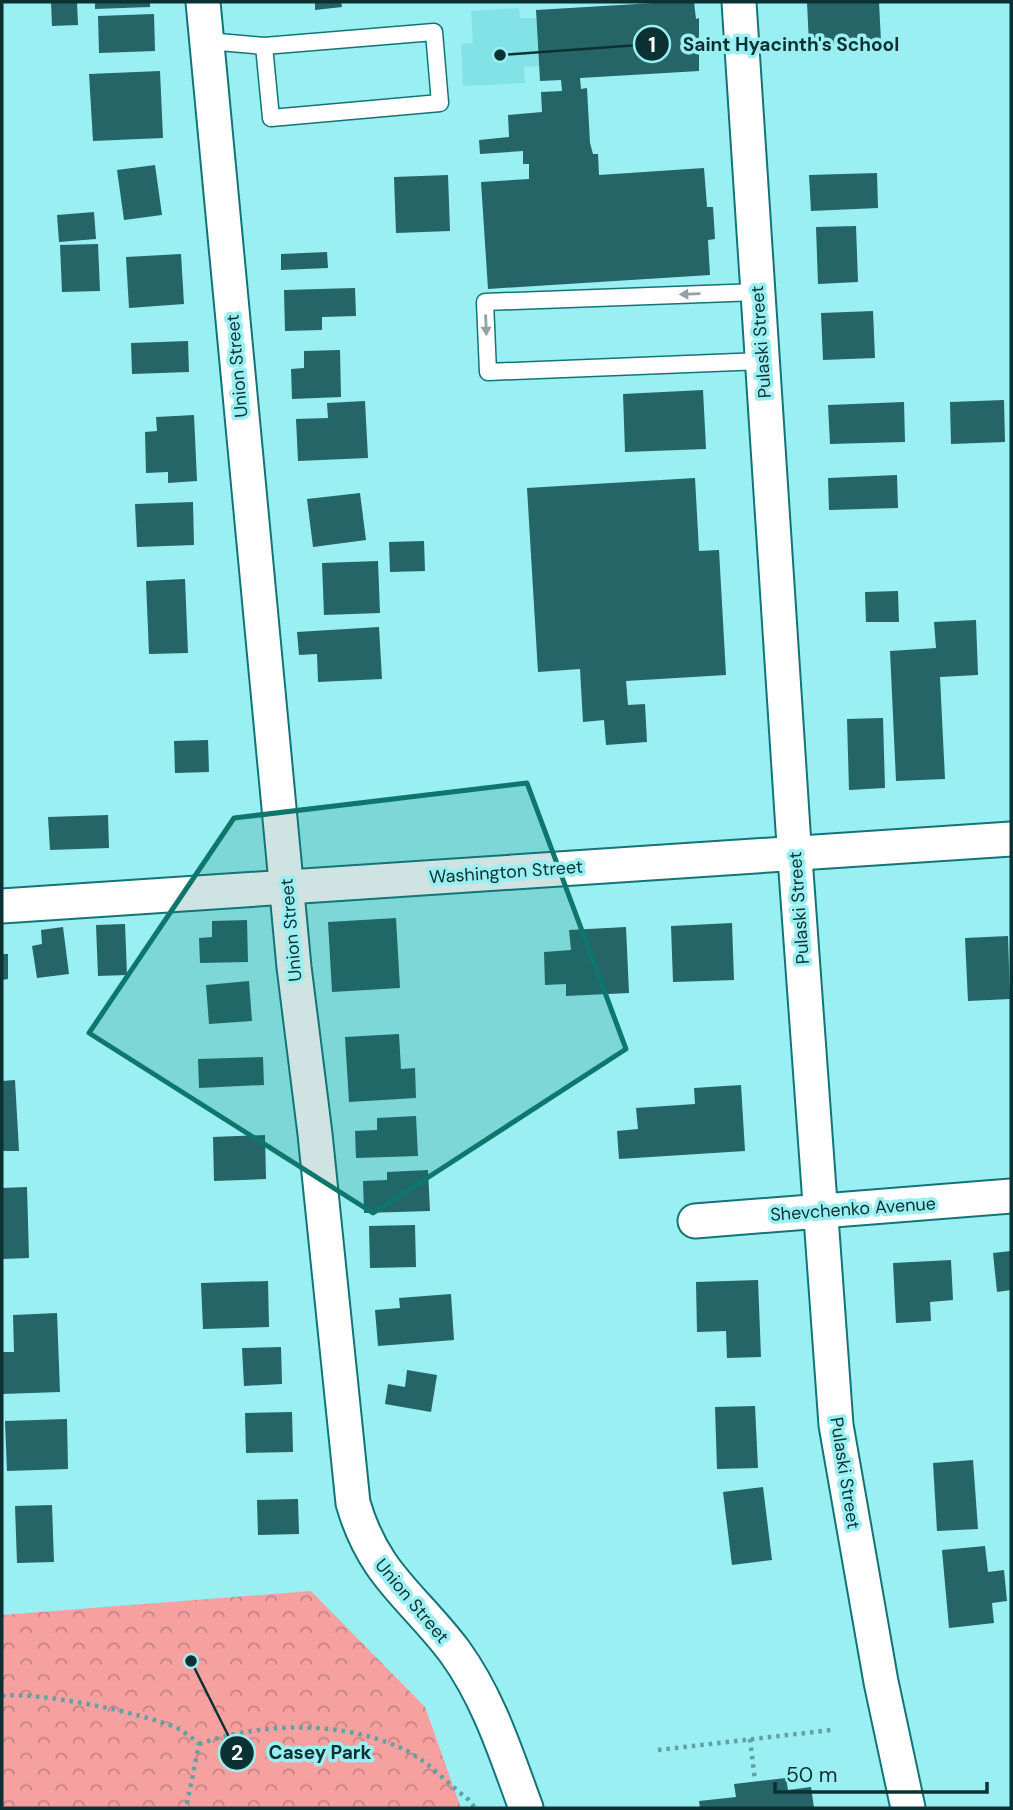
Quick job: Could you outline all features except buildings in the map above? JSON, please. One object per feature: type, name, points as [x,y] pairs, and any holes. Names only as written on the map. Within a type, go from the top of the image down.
[{"type":"street","name":"Union Street","points":[[203,2],[288,886],[353,1503],[361,1533],[379,1566],[454,1651],[478,1688],[526,1808]]},
{"type":"street","name":"Pulaski Street","points":[[739,2],[794,853],[836,1425],[881,1682],[908,1808]]},
{"type":"street","name":"Washington Street","points":[[2,906],[1011,839]]},
{"type":"street","name":"Shevchenko Avenue","points":[[695,1221],[1011,1196]]},
{"type":"lane","points":[[207,41],[264,46],[434,32],[440,103],[271,118],[264,46]]},
{"type":"lane","points":[[758,292],[485,303],[488,372],[762,360]]},
{"type":"path","points":[[2,1696],[47,1699],[132,1713],[179,1729],[199,1744]]},
{"type":"path","points":[[199,1744],[231,1732],[344,1730],[406,1751],[469,1800],[475,1808]]},
{"type":"path","points":[[658,1750],[831,1730]]},
{"type":"path","points":[[750,1739],[755,1781]]},
{"type":"path","points":[[186,1808],[199,1744]]},
{"type":"highlighted area","points":[[527,783],[626,1049],[373,1213],[89,1033],[234,818]]},
{"type":"shaded area","points":[[519,8],[520,18],[536,18],[539,66],[524,67],[525,83],[463,86],[461,44],[473,43],[471,11]]},
{"type":"green space","points":[[311,1591],[425,1707],[461,1808],[2,1808],[2,1615]]},
{"type":"place","name":"Saint Hyacinth's School","points":[[500,55]]},
{"type":"place","name":"Casey Park","points":[[191,1661]]}]
